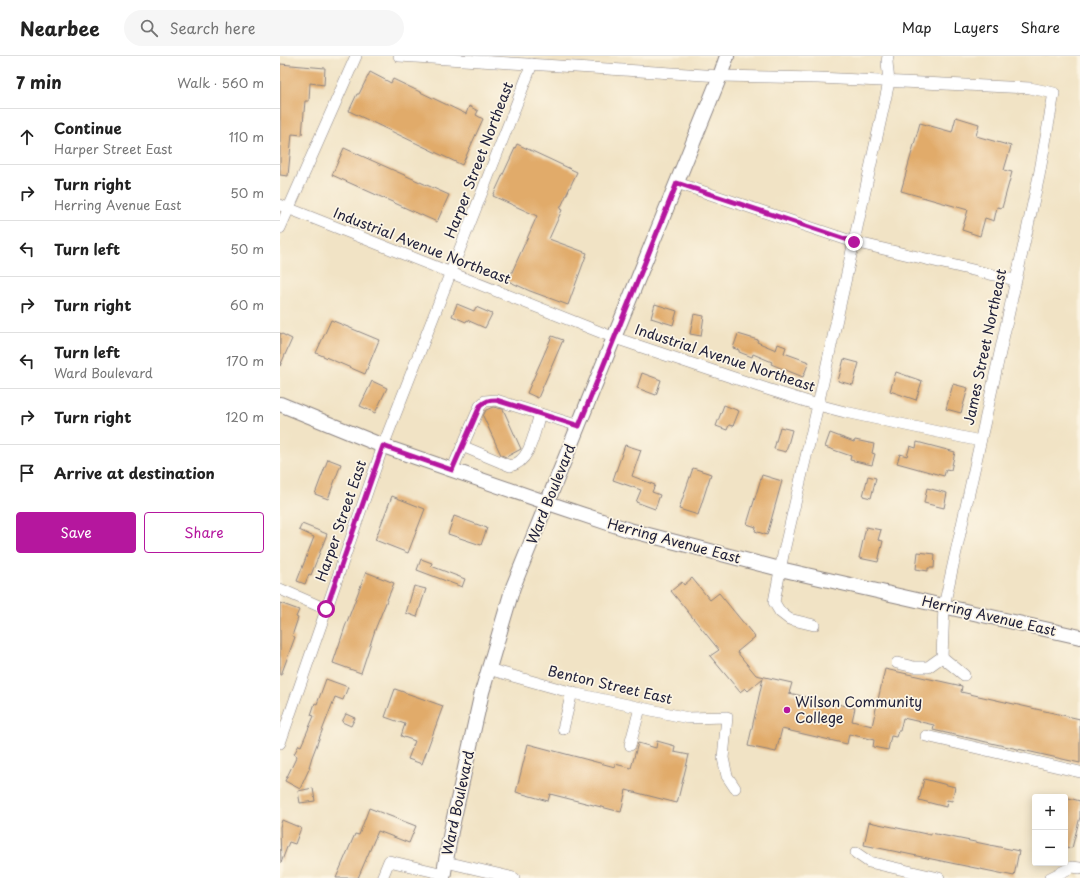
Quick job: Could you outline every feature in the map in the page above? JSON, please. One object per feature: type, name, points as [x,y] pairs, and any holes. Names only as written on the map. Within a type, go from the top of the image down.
[{"type":"main road","name":"Ward Boulevard","points":[[444,871],[451,831],[482,692],[513,587],[615,338],[727,56]]},
{"type":"main road","name":"Herring Avenue East","points":[[280,404],[383,446],[629,530],[780,569],[1080,636]]},
{"type":"street","points":[[280,228],[284,207],[356,56]]},
{"type":"street","points":[[399,56],[720,76],[818,78],[889,82]]},
{"type":"street","points":[[814,625],[789,619],[780,612],[774,602],[780,569],[818,405],[889,82],[887,62],[888,56]]},
{"type":"street","name":"Harper Street Northeast","points":[[383,446],[532,64]]},
{"type":"street","name":"James Street Northeast","points":[[889,82],[1030,88],[1054,93],[1039,176],[944,606],[942,657]]},
{"type":"street","points":[[677,183],[854,242],[1015,280]]},
{"type":"street","name":"Industrial Avenue Northeast","points":[[284,207],[615,338],[818,405],[980,442]]},
{"type":"street","points":[[452,470],[480,406],[485,401],[496,400],[579,426]]},
{"type":"street","points":[[462,446],[510,466],[517,464],[523,460],[527,453],[540,414]]},
{"type":"street","name":"Harper Street East","points":[[281,737],[383,446]]},
{"type":"street","points":[[280,589],[326,609]]},
{"type":"street","points":[[897,663],[914,667],[928,667],[942,657],[964,675]]},
{"type":"street","name":"Benton Street East","points":[[488,669],[572,692],[688,718],[727,718],[723,758],[727,776],[735,788]]},
{"type":"street","points":[[563,729],[572,692]]},
{"type":"street","points":[[630,746],[640,708]]},
{"type":"street","points":[[926,736],[1080,772]]},
{"type":"street","points":[[856,853],[869,862],[938,878]]},
{"type":"street","points":[[382,878],[389,861],[444,871],[514,878]]},
{"type":"street","points":[[1050,878],[1072,867],[1080,868]]},
{"type":"building","points":[[280,64],[325,68],[324,85],[310,83],[309,101],[305,101],[302,135],[292,134],[288,176],[280,175]]},
{"type":"building","points":[[370,72],[391,83],[393,79],[466,114],[469,106],[478,111],[476,115],[483,119],[462,165],[349,111]]},
{"type":"building","points":[[956,117],[979,124],[976,136],[1011,146],[1004,170],[1012,172],[1002,208],[997,207],[994,221],[985,218],[980,236],[962,230],[968,210],[901,191],[920,123],[952,132]]},
{"type":"building","points":[[517,144],[577,172],[560,209],[562,210],[549,239],[587,253],[568,305],[508,281],[537,216],[493,196]]},
{"type":"building","points":[[344,148],[449,195],[437,222],[332,175]]},
{"type":"building","points":[[457,304],[474,311],[476,307],[492,314],[485,328],[467,320],[466,322],[452,316]]},
{"type":"building","points":[[655,304],[677,311],[673,325],[651,318]]},
{"type":"building","points":[[694,314],[704,316],[701,336],[690,334]]},
{"type":"building","points":[[331,320],[379,340],[365,374],[316,353]]},
{"type":"building","points":[[280,333],[292,339],[280,366]]},
{"type":"building","points":[[738,334],[758,340],[757,342],[776,350],[778,344],[786,347],[784,353],[809,362],[803,377],[771,364],[772,362],[753,354],[752,357],[739,352],[739,350],[733,348]]},
{"type":"building","points":[[552,336],[563,340],[538,398],[527,393]]},
{"type":"building","points":[[844,359],[859,363],[853,385],[838,381]]},
{"type":"building","points":[[896,372],[922,381],[916,400],[890,391]]},
{"type":"building","points":[[642,373],[661,380],[656,395],[637,388]]},
{"type":"building","points":[[372,381],[387,388],[375,413],[360,406]]},
{"type":"building","points":[[953,384],[968,388],[961,413],[946,409]]},
{"type":"building","points":[[724,405],[739,411],[733,426],[729,425],[727,430],[716,426]]},
{"type":"building","points":[[493,407],[503,409],[521,449],[506,457],[501,455],[483,416],[486,410]]},
{"type":"building","points":[[780,427],[792,430],[786,452],[774,449]]},
{"type":"building","points":[[830,433],[854,442],[855,440],[874,444],[872,453],[875,454],[872,465],[850,460],[851,456],[825,447]]},
{"type":"building","points":[[917,442],[955,452],[951,470],[946,469],[944,476],[897,463],[900,454],[907,456],[910,446],[916,448]]},
{"type":"building","points":[[625,445],[641,450],[632,476],[655,485],[652,492],[660,495],[655,509],[636,502],[641,490],[613,480]]},
{"type":"building","points":[[328,459],[341,464],[328,499],[315,494]]},
{"type":"building","points":[[693,468],[711,474],[698,515],[679,509]]},
{"type":"building","points":[[762,475],[782,481],[767,535],[755,531],[756,527],[747,524]]},
{"type":"building","points":[[868,476],[876,478],[871,498],[863,496]]},
{"type":"building","points":[[927,488],[947,493],[944,508],[924,503]]},
{"type":"building","points":[[392,496],[425,509],[408,553],[375,540]]},
{"type":"building","points":[[454,516],[487,528],[481,545],[448,534]]},
{"type":"building","points":[[302,524],[327,534],[311,575],[309,574],[305,584],[297,581],[314,537],[299,530]]},
{"type":"building","points":[[866,527],[881,530],[878,540],[883,541],[878,562],[859,558]]},
{"type":"building","points":[[918,552],[935,554],[934,568],[928,568],[928,571],[916,569]]},
{"type":"building","points":[[421,559],[432,563],[431,566],[465,579],[462,587],[417,570]]},
{"type":"building","points":[[366,572],[394,583],[376,627],[361,673],[333,663]]},
{"type":"building","points":[[692,578],[710,600],[719,593],[755,637],[737,652],[756,675],[792,683],[789,693],[855,708],[852,721],[872,726],[885,669],[962,686],[961,692],[1080,719],[1080,763],[933,730],[934,725],[903,718],[900,731],[898,731],[896,737],[891,736],[888,750],[873,747],[874,740],[849,734],[847,744],[782,729],[776,752],[748,746],[763,678],[748,691],[745,688],[740,692],[710,656],[719,650],[671,591],[682,582],[684,585]]},
{"type":"building","points":[[414,586],[426,589],[417,617],[406,613]]},
{"type":"building","points":[[280,603],[299,610],[292,636],[295,637],[281,675],[280,675]]},
{"type":"building","points":[[326,679],[348,687],[343,700],[335,697],[312,757],[310,767],[300,789],[285,781],[297,756],[294,754],[299,745],[301,746],[314,716],[311,715],[315,703],[317,704]]},
{"type":"building","points":[[395,689],[443,706],[422,764],[408,759],[415,741],[401,736],[405,724],[385,717]]},
{"type":"building","points":[[346,714],[355,718],[351,726],[342,722]]},
{"type":"building","points":[[657,741],[675,746],[674,752],[689,755],[677,803],[626,790],[621,812],[550,794],[548,801],[516,792],[528,744],[615,767],[615,764],[631,768],[638,743],[656,748]]},
{"type":"building","points":[[924,779],[955,787],[952,801],[947,800],[946,807],[919,800]]},
{"type":"building","points":[[313,788],[315,801],[300,803],[298,791]]},
{"type":"building","points":[[1068,798],[1080,801],[1080,817],[1072,848],[1068,847]]},
{"type":"building","points":[[369,808],[416,826],[409,843],[378,831],[358,878],[336,878],[355,834],[359,835]]},
{"type":"building","points":[[282,820],[301,828],[295,844],[289,842],[281,863],[280,827]]},
{"type":"building","points":[[869,822],[1019,851],[1014,876],[864,845]]},
{"type":"place","name":"Wilson Community College","points":[[787,710]]},
{"type":"route","points":[[326,609],[383,446],[452,470],[480,406],[485,401],[489,400],[496,400],[579,426],[677,183],[854,242]]}]
